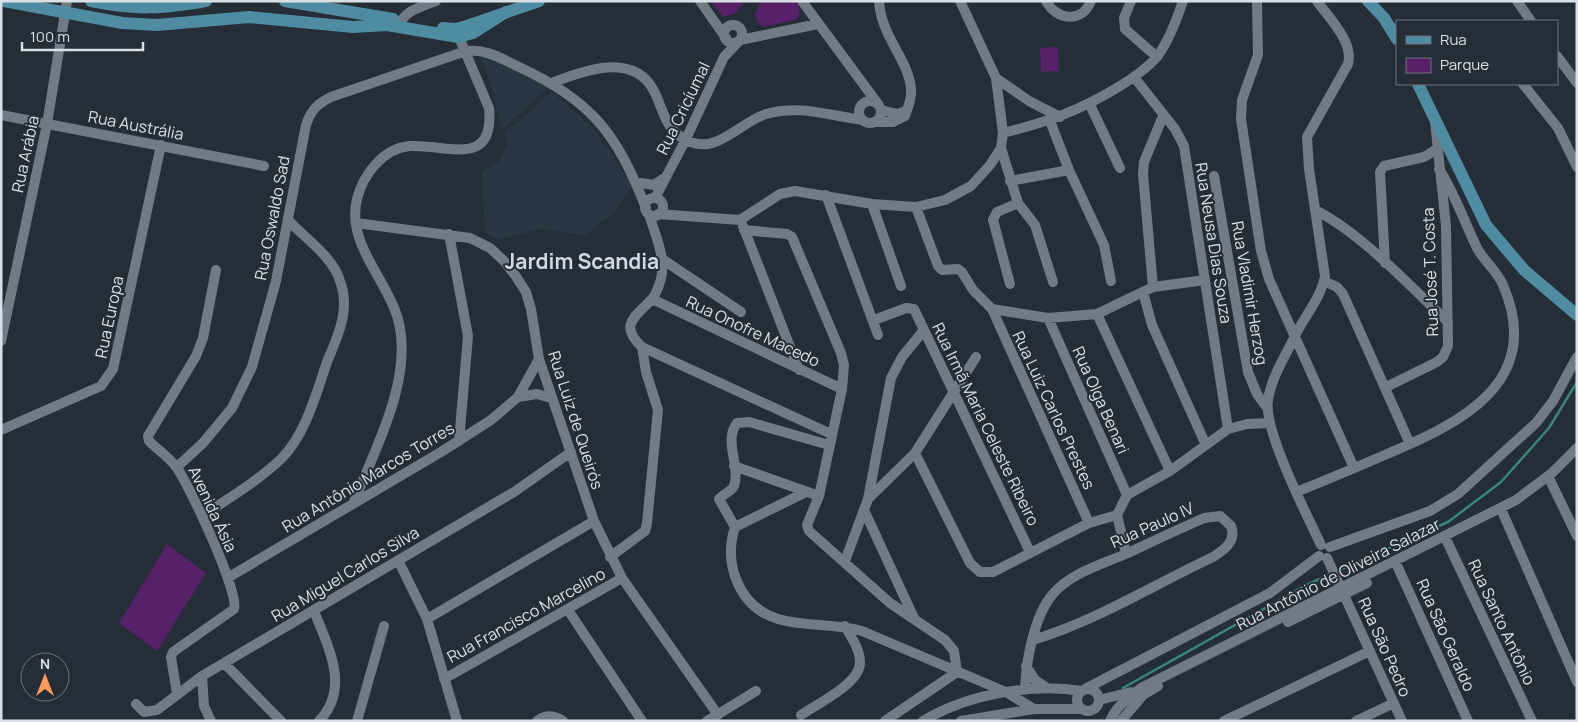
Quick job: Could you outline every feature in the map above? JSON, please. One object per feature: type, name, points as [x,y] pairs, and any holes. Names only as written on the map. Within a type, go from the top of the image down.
[{"type":"main road","points":[[4,1],[66,7],[122,23],[150,25],[250,17],[352,27],[400,23]]},
{"type":"main road","points":[[90,1],[125,8],[149,9],[206,1]]},
{"type":"main road","points":[[285,1],[457,33],[506,12],[539,1]]},
{"type":"main road","points":[[1368,1],[1384,18],[1396,37]]},
{"type":"main road","points":[[352,27],[359,22],[356,13]]},
{"type":"main road","points":[[1418,85],[1477,210],[1493,235],[1524,270],[1577,315]]},
{"type":"street","points":[[400,23],[408,13],[436,1]]},
{"type":"street","points":[[700,1],[726,39],[734,43],[740,37],[766,36],[818,24]]},
{"type":"street","points":[[802,1],[879,107],[879,118],[869,121]]},
{"type":"street","points":[[552,83],[572,75],[601,69],[625,67],[635,70],[646,78],[654,92],[665,120],[686,139],[695,144],[712,143],[749,122],[778,112],[801,110],[869,121],[900,120],[905,116],[912,91],[909,76],[886,32],[879,1]]},
{"type":"street","points":[[960,1],[996,78],[1003,133],[1001,148],[1010,181],[1018,203],[1035,225],[1053,282]]},
{"type":"street","points":[[1046,1],[1054,13],[1068,18],[1076,17],[1083,12],[1088,8],[1091,1]]},
{"type":"street","points":[[1131,1],[1124,18],[1125,29],[1156,57]]},
{"type":"street","points":[[1003,133],[1060,117],[1090,104],[1134,77],[1156,57],[1179,16],[1183,1]]},
{"type":"street","points":[[1257,1],[1258,55],[1242,100],[1241,119],[1265,265],[1294,336],[1354,468]]},
{"type":"street","points":[[1132,706],[1113,718],[1104,715],[1093,705],[1077,702],[1078,695],[1084,690],[1270,593],[1325,559],[1331,552],[1325,546],[1296,492],[1269,424],[1268,409],[1271,389],[1294,336],[1324,280],[1325,271],[1306,149],[1307,137],[1348,64],[1350,54],[1340,33],[1317,1]]},
{"type":"street","points":[[1517,1],[1530,20]]},
{"type":"street","name":"Rua Arábia","points":[[1,341],[47,124],[66,7]]},
{"type":"street","points":[[709,16],[729,26],[736,26],[740,37]]},
{"type":"street","points":[[726,39],[725,33],[729,26]]},
{"type":"street","points":[[353,504],[398,390],[402,350],[399,320],[395,308],[364,248],[356,224],[357,200],[361,186],[377,162],[390,153],[410,146],[464,151],[473,148],[489,132],[489,108],[463,52],[457,33]]},
{"type":"street","name":"Rua Cricíumal","points":[[655,207],[666,175],[686,139],[724,57],[740,37]]},
{"type":"street","name":"Rua Cricíumal","points":[[724,57],[726,39]]},
{"type":"street","points":[[463,52],[475,50],[487,53],[552,83],[598,118],[614,140],[633,175],[655,207],[692,217],[787,234],[792,237],[842,359],[842,389],[819,496],[807,525],[809,531],[845,561],[890,604],[950,645],[956,658],[956,672]]},
{"type":"street","name":"Rua Oswaldo Sad","points":[[176,467],[203,443],[224,419],[244,385],[276,282],[306,125],[312,109],[331,97],[463,52]]},
{"type":"street","points":[[1558,57],[1577,84]]},
{"type":"street","points":[[857,77],[861,106],[860,114],[869,121]]},
{"type":"street","name":"Rua Neusa Dias Souza","points":[[1134,77],[1180,136],[1184,146],[1228,429]]},
{"type":"street","points":[[996,78],[1029,101],[1060,117]]},
{"type":"street","points":[[1524,85],[1558,128],[1577,167]]},
{"type":"street","points":[[834,114],[853,112],[868,101],[898,114],[907,110]]},
{"type":"street","points":[[1090,104],[1120,168]]},
{"type":"street","name":"Rua Austrália","points":[[1,115],[264,166]]},
{"type":"street","points":[[1153,287],[1143,174],[1144,162],[1163,116]]},
{"type":"street","points":[[1050,121],[1069,170],[1104,244],[1112,281]]},
{"type":"street","name":"Rua José T. Costa","points":[[1386,388],[1429,367],[1443,357],[1448,346],[1446,226],[1435,121]]},
{"type":"street","name":"Rua Europa","points":[[1,430],[101,386],[110,376],[161,145]]},
{"type":"street","points":[[742,225],[786,192],[795,191],[826,195],[872,204],[916,206],[945,200],[971,186],[986,170],[1001,148]]},
{"type":"street","points":[[1385,263],[1380,172],[1386,165],[1415,159],[1437,149]]},
{"type":"street","points":[[1296,492],[1410,444],[1451,424],[1478,406],[1502,377],[1508,363],[1514,338],[1511,316],[1503,285],[1477,247],[1453,192],[1439,169]]},
{"type":"street","points":[[1010,181],[1069,170]]},
{"type":"street","points":[[633,175],[655,207],[662,258],[662,277],[652,299],[637,311],[632,320],[631,330],[636,341],[642,347],[831,434]]},
{"type":"street","points":[[640,183],[654,185],[666,175]]},
{"type":"street","name":"Rua Vladimir Herzog","points":[[1214,176],[1248,372],[1256,394],[1268,409]]},
{"type":"street","points":[[826,195],[878,335]]},
{"type":"street","points":[[1010,284],[993,220],[997,212],[1018,203]]},
{"type":"street","points":[[872,204],[901,286]]},
{"type":"street","points":[[916,206],[938,266],[942,270],[958,269],[962,272],[973,290],[992,309],[1048,318],[1097,314],[1153,287],[1204,280]]},
{"type":"street","points":[[1315,210],[1337,223],[1385,263],[1448,322]]},
{"type":"street","points":[[202,516],[252,483],[283,456],[296,438],[309,410],[339,331],[344,305],[342,287],[336,271],[330,262],[288,221]]},
{"type":"street","name":"Rua Luiz de Queirós","points":[[356,224],[470,238],[490,248],[515,275],[526,292],[531,309],[539,359],[551,398],[594,521],[610,557],[622,578],[718,715]]},
{"type":"street","points":[[742,225],[799,370]]},
{"type":"street","points":[[449,234],[468,336],[459,441]]},
{"type":"street","name":"Rua Onofre Macedo","points":[[662,258],[741,312]]},
{"type":"street","name":"Avenida Ásia","points":[[177,694],[171,657],[173,652],[234,609],[236,602],[229,577],[202,516],[176,467],[149,442],[148,436],[196,356],[202,338],[216,270]]},
{"type":"street","points":[[1324,280],[1337,287],[1343,294],[1410,444]]},
{"type":"street","points":[[1143,292],[1152,325],[1205,443]]},
{"type":"street","name":"Rua Onofre Macedo","points":[[652,299],[842,389]]},
{"type":"street","name":"Rua Irmã Maria Celeste Ribeiro","points":[[874,320],[906,308],[914,309],[1030,552]]},
{"type":"street","name":"Rua Luiz Carlos Prestes","points":[[992,309],[1089,523]]},
{"type":"street","name":"Rua Olga Benari","points":[[1097,314],[1170,471]]},
{"type":"street","name":"Rua Olga Benari","points":[[1048,318],[1127,495]]},
{"type":"street","points":[[845,561],[868,499],[891,378],[902,357],[924,330]]},
{"type":"street","points":[[610,557],[644,531],[648,523],[658,410],[646,372],[642,347]]},
{"type":"street","points":[[868,499],[915,453],[976,357]]},
{"type":"street","points":[[1325,546],[1430,511],[1458,494],[1536,422],[1553,401],[1577,357]]},
{"type":"street","name":"Rua Antônio Marcos Torres","points":[[229,577],[459,441],[491,420],[518,397],[539,359]]},
{"type":"street","points":[[518,397],[545,379]]},
{"type":"street","points":[[518,397],[537,394],[551,398]]},
{"type":"street","points":[[829,445],[749,422],[737,422],[733,430],[733,488],[719,499],[735,527],[731,550],[734,578],[743,593],[755,606],[769,616],[796,622],[845,626],[862,631],[1006,692],[1034,709]]},
{"type":"street","points":[[1126,553],[1117,515],[1127,495],[1170,471],[1205,443],[1228,429],[1247,424],[1269,424]]},
{"type":"street","name":"Rua Antônio de Oliveira Salazar","points":[[1550,479],[1577,448]]},
{"type":"street","name":"Rua Miguel Carlos Silva","points":[[136,704],[144,712],[149,713],[202,676],[514,492],[571,452]]},
{"type":"street","points":[[915,453],[975,568],[986,574],[1089,523],[1117,515]]},
{"type":"street","name":"Rua Antônio de Oliveira Salazar","points":[[1121,721],[1132,706],[1158,686],[1502,511],[1550,479],[1577,456]]},
{"type":"street","points":[[734,466],[819,496]]},
{"type":"street","points":[[1550,479],[1573,517],[1577,536]]},
{"type":"street","points":[[735,527],[806,492]]},
{"type":"street","points":[[864,510],[914,619]]},
{"type":"street","points":[[1502,511],[1577,682]]},
{"type":"street","name":"Rua Paulo IV","points":[[1025,688],[1026,669],[1033,640],[1042,611],[1052,595],[1063,584],[1086,571],[1204,518],[1214,515],[1226,520],[1232,530],[1228,545],[1213,557],[1098,615],[1058,633],[1033,640]]},
{"type":"street","points":[[427,619],[594,521]]},
{"type":"street","name":"Rua Santo Antônio","points":[[1446,540],[1532,721]]},
{"type":"street","name":"Rua São Pedro","points":[[1325,559],[1336,576],[1402,721]]},
{"type":"street","points":[[398,560],[427,619],[457,721]]},
{"type":"street","name":"Rua São Geraldo","points":[[1397,564],[1468,721]]},
{"type":"street","name":"Rua Francisco Marcelino","points":[[444,679],[622,578]]},
{"type":"street","name":"Rua Antônio de Oliveira Salazar","points":[[1113,718],[1141,688],[1343,591]]},
{"type":"street","points":[[568,610],[642,721]]},
{"type":"street","points":[[314,611],[333,663],[335,676],[333,701],[329,710],[319,721]]},
{"type":"street","points":[[357,721],[384,626]]},
{"type":"street","points":[[801,715],[850,682],[860,670],[859,655],[845,626]]},
{"type":"street","points":[[1224,721],[1370,652]]},
{"type":"street","points":[[224,663],[281,721]]},
{"type":"street","points":[[1006,692],[1020,681],[1026,669],[1034,680],[1047,688]]},
{"type":"street","points":[[885,721],[956,672]]},
{"type":"street","points":[[202,676],[204,706],[211,721]]},
{"type":"street","points":[[924,721],[948,708],[1025,688],[1094,692],[1093,705]]},
{"type":"street","points":[[961,721],[1034,709],[1093,705],[1141,688]]},
{"type":"street","points":[[707,721],[756,692]]},
{"type":"street","points":[[1356,721],[1394,703]]},
{"type":"street","points":[[448,721],[453,709]]},
{"type":"street","points":[[537,721],[548,716],[555,716],[563,721]]},
{"type":"shaded area","points":[[479,56],[488,56],[548,87],[502,130],[487,72]]},
{"type":"shaded area","points":[[551,91],[596,130],[602,143],[609,149],[633,187],[613,213],[585,235],[540,229],[497,240],[485,232],[482,171],[498,162],[508,144],[504,132],[529,113]]},
{"type":"green space","points":[[710,1],[743,1],[736,13],[723,16]]},
{"type":"green space","points":[[761,1],[796,1],[799,15],[796,20],[763,27],[757,21],[755,14]]},
{"type":"green space","points":[[1058,47],[1059,71],[1041,72],[1040,48]]},
{"type":"green space","points":[[167,544],[206,573],[157,651],[119,623]]},
{"type":"waterway","points":[[1337,571],[1448,522],[1501,482],[1549,428],[1577,382]]},
{"type":"waterway","points":[[1123,688],[1308,584],[1332,574]]},
{"type":"district","name":"Jardim Scandia","points":[[582,262]]}]
